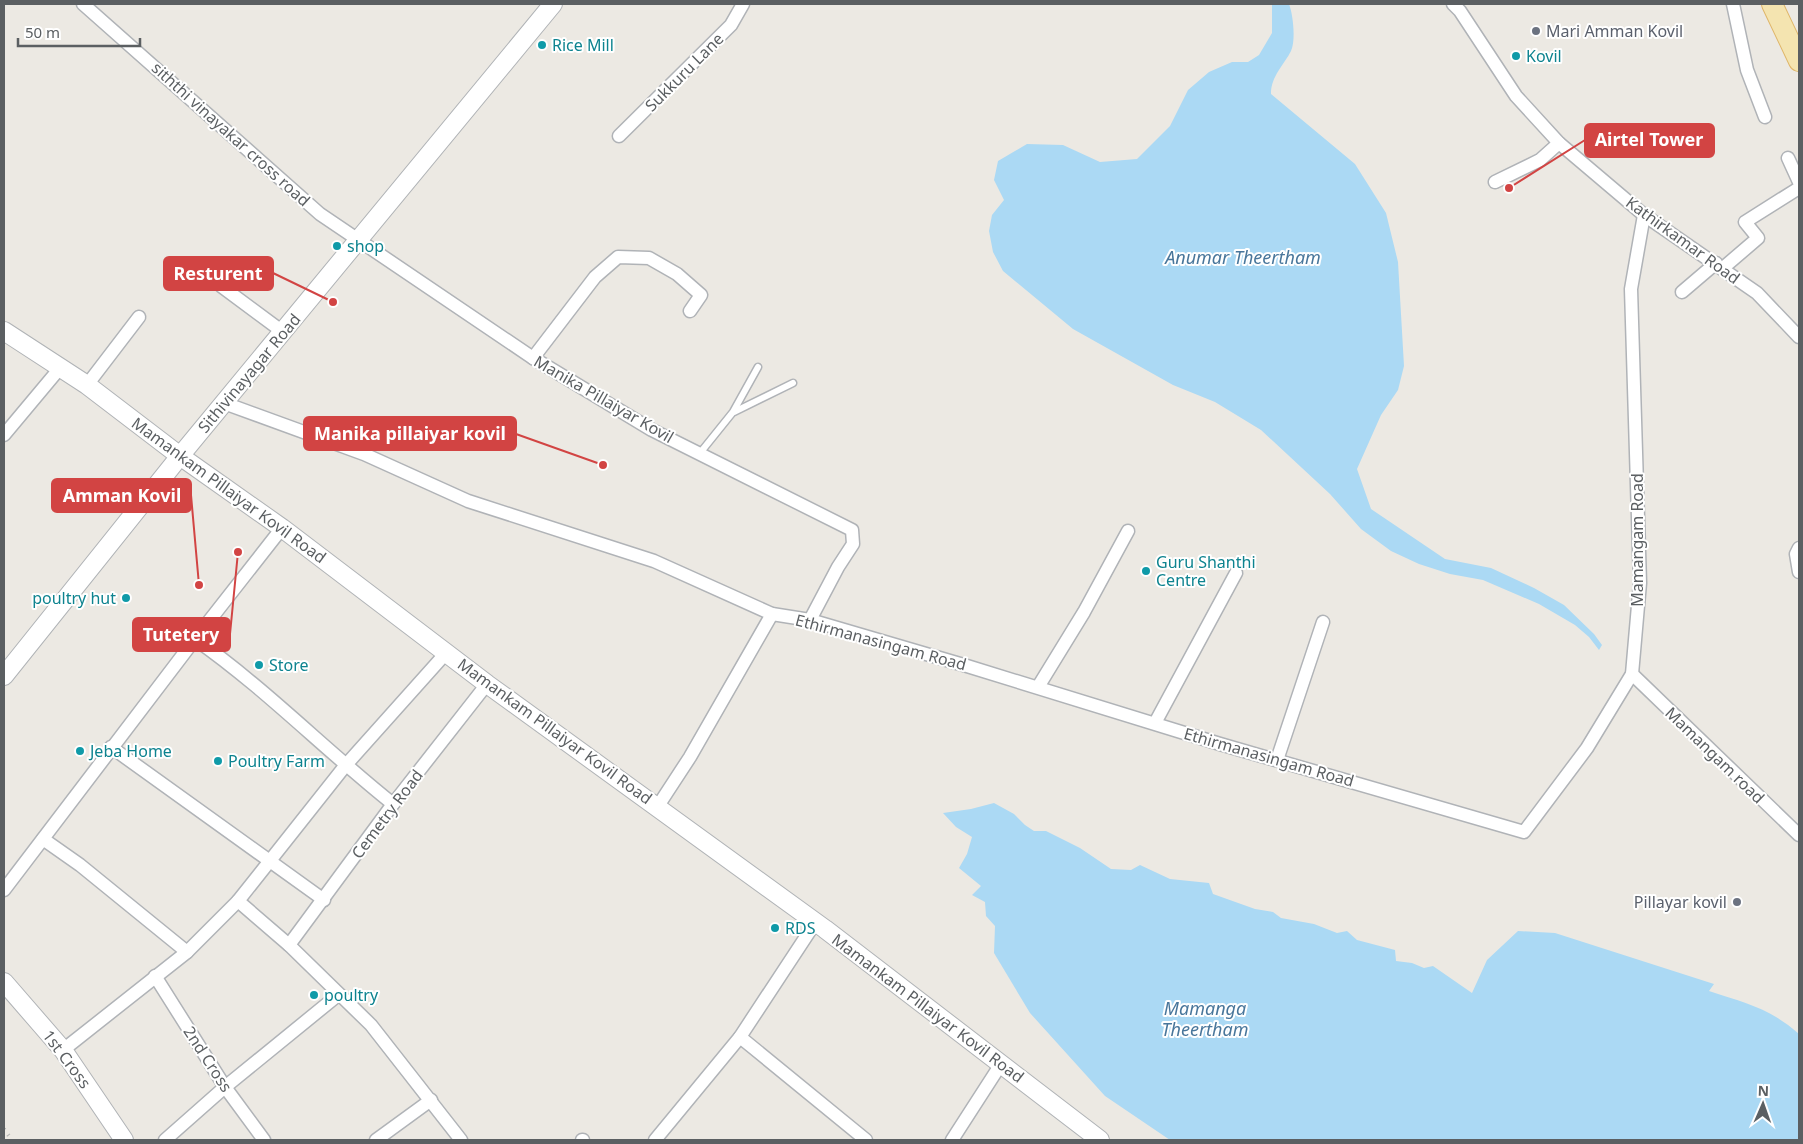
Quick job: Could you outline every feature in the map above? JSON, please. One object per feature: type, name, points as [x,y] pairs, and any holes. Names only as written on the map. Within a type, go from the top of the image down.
[{"type":"main road","name":"Sithivinayagar Road","points":[[4,676],[180,456],[553,4]]},
{"type":"main road","points":[[1772,4],[1799,61]]},
{"type":"main road","name":"Mamankam Pillaiyar Kovil Road","points":[[4,330],[87,385],[180,456],[282,528],[487,684],[658,806],[815,923],[1100,1140]]},
{"type":"main road","name":"1st Cross","points":[[4,982],[63,1050],[124,1140]]},
{"type":"street","name":"siththi vinayakar cross road","points":[[83,4],[320,214],[360,240]]},
{"type":"street","name":"Sukkuru Lane","points":[[619,136],[731,25],[743,4]]},
{"type":"street","name":"Kathirkamar Road","points":[[1453,4],[1460,11],[1516,96],[1559,143],[1644,215],[1757,293],[1799,337]]},
{"type":"street","points":[[1734,4],[1747,70],[1764,117]]},
{"type":"street","points":[[1495,182],[1540,160],[1559,143]]},
{"type":"street","points":[[1788,158],[1799,182]]},
{"type":"street","points":[[1682,292],[1758,238],[1745,222],[1799,188]]},
{"type":"street","name":"Mamangam Road","points":[[1524,832],[1587,748],[1632,674],[1640,583],[1631,289],[1644,215]]},
{"type":"street","name":"Manika Pillaiyar Kovil","points":[[360,240],[533,358],[652,430],[852,530],[853,544],[838,566],[810,620]]},
{"type":"street","points":[[533,358],[595,277],[618,257],[649,258],[677,274],[701,295],[690,311]]},
{"type":"street","points":[[221,286],[283,332]]},
{"type":"street","points":[[87,385],[138,317]]},
{"type":"street","points":[[4,435],[60,368]]},
{"type":"street","name":"Ethirmanasingam Road","points":[[224,403],[364,454],[468,501],[654,561],[772,614],[810,620],[1038,687],[1154,724],[1524,832]]},
{"type":"street","points":[[4,890],[111,747],[282,528]]},
{"type":"street","points":[[1038,687],[1128,531]]},
{"type":"street","points":[[1799,548],[1796,554],[1799,572]]},
{"type":"street","points":[[1154,724],[1236,573]]},
{"type":"street","points":[[658,806],[690,757],[772,614]]},
{"type":"street","points":[[1277,760],[1323,622]]},
{"type":"street","points":[[194,639],[235,667],[345,766],[393,804]]},
{"type":"street","points":[[63,1050],[187,952],[238,901],[345,766],[446,653]]},
{"type":"street","name":"Mamangam road","points":[[1632,674],[1799,835]]},
{"type":"street","name":"Cemetry Road","points":[[290,945],[393,804],[487,684]]},
{"type":"street","points":[[111,747],[324,900]]},
{"type":"street","points":[[43,840],[80,866],[187,952]]},
{"type":"street","points":[[238,901],[290,945],[338,995],[371,1025],[461,1140]]},
{"type":"street","points":[[655,1140],[740,1037],[815,923]]},
{"type":"street","name":"2nd Cross","points":[[155,976],[226,1087],[264,1140]]},
{"type":"street","points":[[165,1140],[338,995]]},
{"type":"street","points":[[740,1037],[866,1140]]},
{"type":"street","points":[[952,1140],[1002,1064]]},
{"type":"street","points":[[376,1140],[431,1100]]},
{"type":"lane","points":[[700,453],[733,412],[758,367]]},
{"type":"lane","points":[[733,412],[793,384]]},
{"type":"water","name":"Anumar Theertham","points":[[1272,4],[1289,4],[1294,34],[1293,46],[1275,76],[1271,94],[1355,164],[1386,213],[1398,262],[1404,366],[1398,390],[1381,415],[1357,469],[1371,509],[1445,559],[1491,568],[1534,588],[1564,605],[1594,634],[1602,645],[1599,650],[1589,637],[1575,625],[1539,604],[1483,580],[1450,574],[1419,564],[1391,551],[1361,529],[1330,494],[1261,430],[1215,402],[1173,385],[1073,329],[1003,271],[993,252],[989,231],[992,215],[1004,200],[994,180],[998,161],[1027,144],[1063,145],[1100,162],[1137,159],[1170,126],[1188,90],[1209,72],[1232,62],[1248,62],[1259,55],[1272,33]]},
{"type":"water","name":"Mamanga Theertham","points":[[994,803],[1014,814],[1034,831],[1046,831],[1080,848],[1111,869],[1131,870],[1140,865],[1170,879],[1209,883],[1213,894],[1255,909],[1273,912],[1281,918],[1314,924],[1337,933],[1347,931],[1357,940],[1395,950],[1396,961],[1412,963],[1424,968],[1433,966],[1472,993],[1487,960],[1518,931],[1555,933],[1714,984],[1709,991],[1767,1012],[1799,1034],[1799,1140],[1170,1140],[1105,1096],[1030,1013],[994,953],[995,926],[986,916],[985,902],[972,895],[981,886],[959,868],[967,854],[972,837],[956,827],[943,813]]},
{"type":"railway","points":[[4,1129],[12,1140]]},
{"type":"place","name":"Mari Amman Kovil","points":[[1536,31]]},
{"type":"place","name":"Rice Mill","points":[[542,45]]},
{"type":"place","name":"Kovil","points":[[1516,56]]},
{"type":"place","name":"Airtel Tower","points":[[1509,188]]},
{"type":"place","name":"shop","points":[[337,246]]},
{"type":"place","name":"Resturent","points":[[333,302]]},
{"type":"place","name":"Manika pillaiyar kovil","points":[[603,465]]},
{"type":"place","name":"Tutetery","points":[[238,552]]},
{"type":"place","name":"Guru Shanthi Centre","points":[[1146,571]]},
{"type":"place","name":"Amman Kovil","points":[[199,585]]},
{"type":"place","name":"poultry hut","points":[[126,598]]},
{"type":"place","name":"Store","points":[[259,665]]},
{"type":"place","name":"Jeba Home","points":[[80,751]]},
{"type":"place","name":"Poultry Farm","points":[[218,761]]},
{"type":"place","name":"Pillayar kovil","points":[[1737,902]]},
{"type":"place","name":"RDS","points":[[775,928]]},
{"type":"place","name":"poultry","points":[[314,995]]}]
